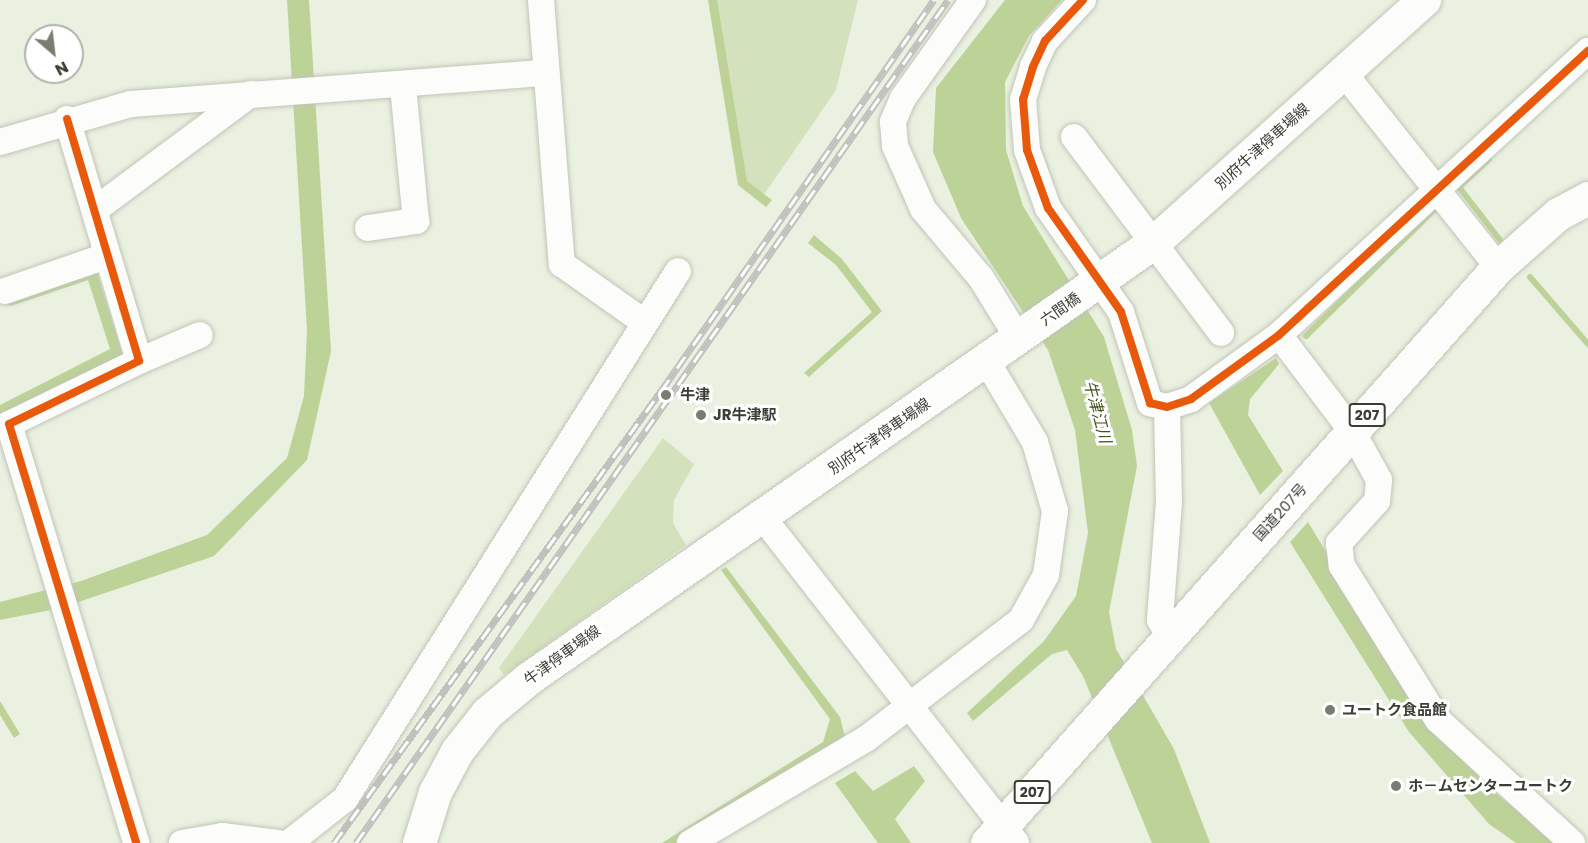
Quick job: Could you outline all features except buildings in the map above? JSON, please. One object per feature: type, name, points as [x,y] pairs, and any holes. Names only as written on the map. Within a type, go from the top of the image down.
[{"type":"main road","name":"別府牛津停車場線","points":[[1099,283],[1154,242],[1424,0]]},
{"type":"main road","name":"国道207号","points":[[1001,837],[1077,741],[1498,267],[1558,213],[1588,198]]},
{"type":"main road","name":"六間橋","points":[[1021,336],[1099,283]]},
{"type":"main road","name":"別府牛津停車場線","points":[[761,515],[1021,336]]},
{"type":"main road","name":"牛津停車場線","points":[[419,843],[435,792],[457,750],[487,713],[528,678],[761,515]]},
{"type":"street","points":[[541,0],[562,264],[644,322]]},
{"type":"street","points":[[973,0],[903,98],[893,122],[895,146],[923,209],[981,278],[1021,336]]},
{"type":"street","points":[[1083,0],[1045,41],[1023,99],[1028,150],[1047,208],[1121,312],[1150,403],[1167,407],[1191,399],[1280,335],[1588,51]]},
{"type":"street","points":[[1343,72],[1440,189],[1498,267]]},
{"type":"street","points":[[0,142],[67,119],[131,104],[546,73]]},
{"type":"street","points":[[368,228],[416,221],[403,85]]},
{"type":"street","points":[[96,209],[251,94]]},
{"type":"street","points":[[67,119],[96,209],[106,256],[139,362]]},
{"type":"street","points":[[1074,137],[1221,333]]},
{"type":"street","points":[[5,291],[106,256]]},
{"type":"street","points":[[289,843],[345,800],[678,271]]},
{"type":"street","points":[[136,843],[9,424],[200,335]]},
{"type":"street","points":[[1280,335],[1352,431],[1379,480],[1377,501],[1339,543],[1342,566],[1438,720],[1572,843]]},
{"type":"street","points":[[690,843],[910,709],[1021,621],[1046,575],[1055,512],[1035,442],[986,360]]},
{"type":"street","points":[[1165,643],[1160,620],[1169,502],[1167,407]]},
{"type":"street","points":[[761,515],[910,709],[1001,837]]},
{"type":"street","points":[[182,843],[222,836],[278,843]]},
{"type":"shaded area","points":[[715,0],[858,0],[836,90],[761,199],[743,184]]},
{"type":"shaded area","points":[[663,438],[694,464],[674,500],[673,523],[686,545],[504,675],[499,668]]},
{"type":"water","points":[[287,0],[309,0],[331,351],[307,460],[214,556],[61,608],[0,620],[0,602],[81,581],[207,535],[287,458],[304,396],[307,330]]},
{"type":"water","points":[[708,0],[717,0],[747,181],[772,200],[766,207],[738,185]]},
{"type":"water","name":"牛津江川","points":[[1005,0],[1062,0],[1029,36],[1005,82],[1006,150],[1023,206],[1104,337],[1132,430],[1137,466],[1109,612],[1116,649],[1174,749],[1210,843],[1152,843],[1083,676],[1067,650],[1052,654],[973,721],[967,713],[1044,641],[1076,596],[1088,533],[1075,430],[1048,350],[961,218],[933,152],[936,88]]},
{"type":"water","points":[[814,235],[842,259],[882,311],[809,377],[804,373],[872,312],[836,265],[808,243]]},
{"type":"water","points":[[96,269],[123,356],[0,417],[0,405],[110,349],[88,280],[11,306],[3,303]]},
{"type":"water","points":[[1276,358],[1279,364],[1250,399],[1248,415],[1283,471],[1260,495],[1209,403]]},
{"type":"water","points":[[1308,522],[1437,735],[1499,796],[1559,843],[1516,843],[1489,824],[1409,732],[1290,542]]},
{"type":"water","points":[[726,567],[840,717],[845,737],[676,843],[662,843],[823,742],[830,719],[721,570]]},
{"type":"water","points":[[0,701],[20,734],[14,738],[0,715]]},
{"type":"water","points":[[914,766],[925,781],[895,819],[911,843],[878,843],[835,783],[855,771],[873,791]]},
{"type":"waterway","points":[[1489,159],[1459,187],[1500,240]]},
{"type":"waterway","points":[[1306,336],[1438,206]]},
{"type":"waterway","points":[[1530,277],[1588,344]]},
{"type":"railway","points":[[334,843],[661,391],[934,0]]},
{"type":"railway","points":[[356,843],[948,0]]},
{"type":"cycle path","points":[[1083,0],[1045,41],[1033,67],[1023,99],[1027,150],[1048,208],[1121,312],[1150,403],[1167,407],[1191,399],[1279,335],[1588,51]]},
{"type":"cycle path","points":[[67,119],[139,361],[9,424],[136,843]]},
{"type":"place","name":"牛津","points":[[666,395]]},
{"type":"place","name":"JR牛津駅","points":[[701,415]]},
{"type":"place","name":"ユートク食品館","points":[[1330,710]]},
{"type":"place","name":"ホ－ムセンターユートク","points":[[1396,786]]}]
